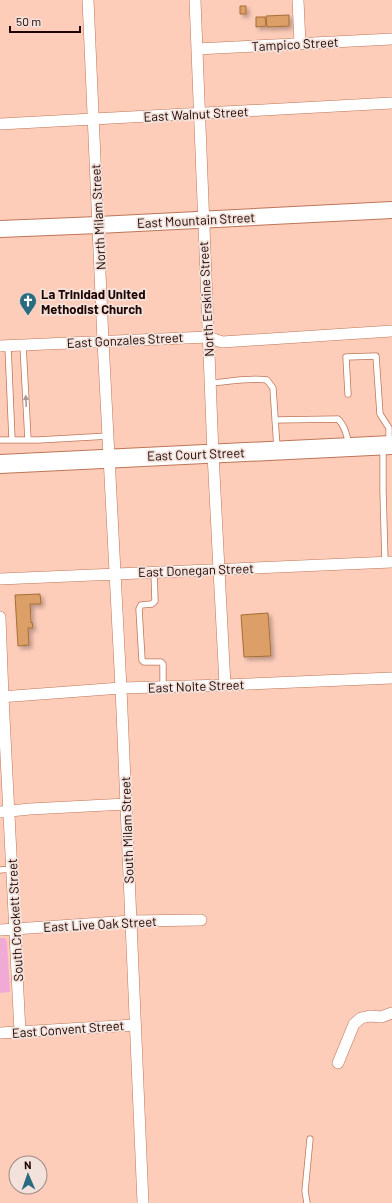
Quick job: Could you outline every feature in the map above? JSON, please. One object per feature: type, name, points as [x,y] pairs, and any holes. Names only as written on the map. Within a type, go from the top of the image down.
[{"type":"main road","name":"East Court Street","points":[[0,464],[388,445]]},
{"type":"street","name":"North Milam Street","points":[[88,0],[103,341],[110,458]]},
{"type":"street","name":"North Erskine Street","points":[[195,0],[213,454],[225,685]]},
{"type":"street","points":[[298,0],[300,44]]},
{"type":"street","name":"Tampico Street","points":[[197,49],[392,39]]},
{"type":"street","name":"East Walnut Street","points":[[0,124],[93,120],[392,102]]},
{"type":"street","name":"East Mountain Street","points":[[0,229],[98,226],[392,210]]},
{"type":"street","name":"East Gonzales Street","points":[[4,346],[208,337],[222,342],[392,331]]},
{"type":"street","name":"South Milam Street","points":[[110,458],[143,1203]]},
{"type":"street","name":"East Donegan Street","points":[[0,579],[389,562]]},
{"type":"street","name":"South Crockett Street","points":[[0,617],[5,812],[12,869],[20,1032]]},
{"type":"street","name":"East Nolte Street","points":[[1,697],[121,688],[392,678]]},
{"type":"street","points":[[5,812],[30,809],[126,804]]},
{"type":"street","name":"East Live Oak Street","points":[[0,930],[131,921],[201,920]]},
{"type":"street","points":[[338,1064],[354,1024],[361,1018],[370,1016],[381,1017],[392,1014]]},
{"type":"street","points":[[381,1017],[392,1023]]},
{"type":"street","name":"East Convent Street","points":[[0,1033],[135,1025]]},
{"type":"lane","points":[[23,345],[28,440]]},
{"type":"lane","points":[[4,346],[12,440]]},
{"type":"lane","points":[[348,394],[346,358],[376,356],[380,414],[388,428],[388,445],[383,491],[389,562]]},
{"type":"lane","points":[[210,383],[257,379],[267,380],[273,388],[278,450]]},
{"type":"lane","points":[[275,420],[338,419],[342,423],[346,432],[349,447]]},
{"type":"lane","points":[[0,440],[109,436]]},
{"type":"lane","points":[[154,572],[155,601],[152,604],[141,605],[139,609],[142,660],[144,662],[161,662],[163,664],[163,687]]},
{"type":"lane","points":[[0,870],[12,869]]},
{"type":"lane","points":[[307,1203],[305,1191],[310,1139]]},
{"type":"shaded area","points":[[0,938],[5,938],[7,941],[10,992],[0,993]]},
{"type":"building","points":[[240,6],[246,6],[246,14],[240,14]]},
{"type":"building","points":[[289,15],[289,26],[267,27],[266,16]]},
{"type":"building","points":[[256,17],[265,17],[266,26],[256,27]]},
{"type":"building","points":[[40,594],[41,604],[30,604],[31,623],[32,622],[33,628],[28,628],[29,645],[18,646],[15,595]]},
{"type":"building","points":[[268,613],[271,656],[244,657],[241,615]]},
{"type":"place","name":"La Trinidad United Methodist Church","points":[[28,316]]}]
